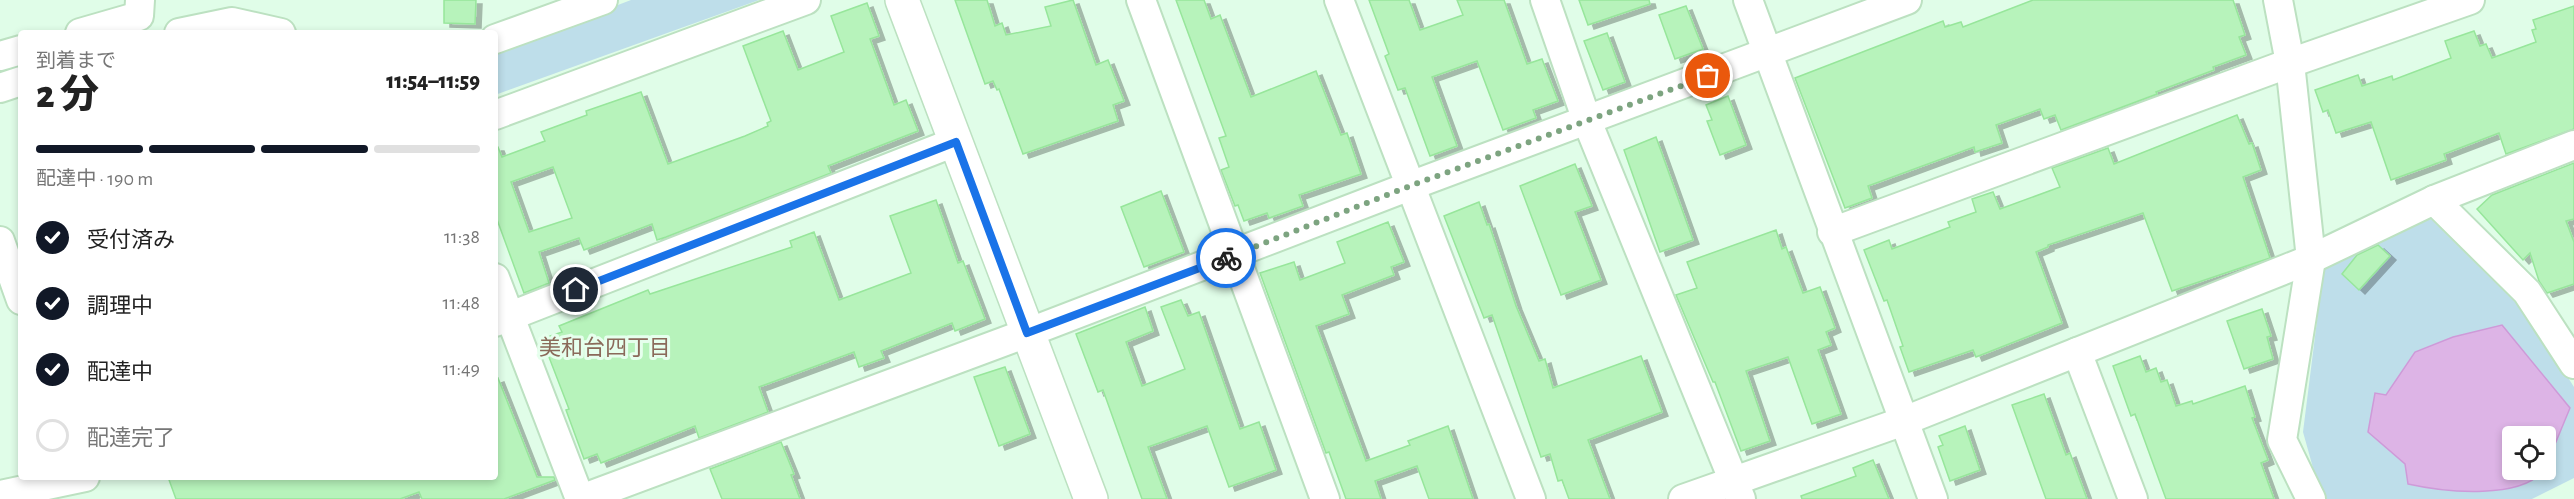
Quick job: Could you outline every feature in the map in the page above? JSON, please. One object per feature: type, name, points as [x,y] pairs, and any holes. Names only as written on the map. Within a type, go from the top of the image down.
[{"type":"street","points":[[90,30],[139,16],[140,0]]},
{"type":"street","points":[[498,38],[603,0]]},
{"type":"street","points":[[498,114],[806,0]]},
{"type":"street","points":[[902,0],[1091,499]]},
{"type":"street","points":[[1141,0],[1233,255],[1325,499]]},
{"type":"street","points":[[1339,0],[1531,499]]},
{"type":"street","points":[[1545,0],[1587,121],[1737,489]]},
{"type":"street","points":[[1748,0],[1832,232],[1933,499]]},
{"type":"street","points":[[498,296],[502,319],[580,499],[1027,333],[1410,186],[1769,54],[1907,0]]},
{"type":"street","points":[[2278,0],[2290,63],[2311,259],[2282,440],[2311,499]]},
{"type":"street","points":[[1832,232],[2290,63],[2470,0]]},
{"type":"street","points":[[193,30],[232,22],[268,30]]},
{"type":"street","points":[[0,56],[18,51]]},
{"type":"street","points":[[0,88],[18,82]]},
{"type":"street","points":[[502,319],[956,142]]},
{"type":"street","points":[[1683,499],[1737,489],[2311,259],[2434,200],[2574,145]]},
{"type":"street","points":[[2434,200],[2527,292],[2574,364]]},
{"type":"street","points":[[0,241],[15,294]]},
{"type":"street","points":[[2077,352],[2133,499]]},
{"type":"street","points":[[0,495],[72,480]]},
{"type":"street","points":[[87,480],[96,499]]},
{"type":"shaded area","points":[[631,0],[759,0],[498,94],[498,51]]},
{"type":"shaded area","points":[[2431,219],[2528,315],[2574,387],[2574,478],[2532,499],[2327,499],[2315,475],[2303,432],[2324,265],[2374,238]]},
{"type":"shaded area","points":[[2502,325],[2570,408],[2556,442],[2556,426],[2502,426],[2502,480],[2531,480],[2519,486],[2502,490],[2463,491],[2408,484],[2405,464],[2368,432],[2375,393],[2386,395],[2415,352],[2453,337]]},
{"type":"building","points":[[444,0],[476,0],[475,24],[444,23]]},
{"type":"building","points":[[955,0],[987,0],[995,26],[1002,23],[1006,35],[1051,26],[1045,7],[1073,0],[1096,65],[1108,60],[1124,101],[1113,105],[1118,121],[1023,154],[999,89],[997,90],[993,81],[985,84]]},
{"type":"building","points":[[1176,0],[1204,0],[1211,19],[1220,15],[1251,97],[1316,71],[1341,135],[1347,133],[1361,174],[1299,195],[1303,206],[1269,218],[1267,213],[1244,221],[1238,205],[1235,206],[1221,170],[1229,167],[1219,138],[1226,136]]},
{"type":"building","points":[[1369,0],[1409,0],[1420,30],[1463,15],[1457,0],[1504,0],[1527,64],[1542,59],[1558,101],[1533,110],[1536,118],[1503,130],[1477,61],[1432,77],[1457,146],[1430,156],[1405,88],[1398,90],[1385,56],[1389,54]]},
{"type":"building","points":[[1579,0],[1649,0],[1650,4],[1588,25]]},
{"type":"building","points":[[2033,0],[2233,0],[2245,35],[2239,37],[2246,55],[2213,67],[2214,70],[2156,92],[2157,94],[2061,130],[2055,115],[2044,119],[2040,109],[1996,125],[2002,143],[1975,152],[1974,147],[1868,186],[1872,198],[1845,208],[1795,78],[1943,21],[1945,27],[1961,22],[1963,27]]},
{"type":"building","points":[[867,3],[879,36],[870,39],[894,105],[906,100],[918,131],[828,166],[831,173],[657,240],[652,224],[584,250],[579,238],[539,252],[549,283],[524,293],[498,222],[498,147],[502,157],[545,141],[541,132],[587,115],[586,111],[641,92],[668,164],[768,126],[767,123],[771,121],[743,46],[783,31],[798,70],[844,52],[831,16]],"holes":[[[553,167],[572,218],[529,232],[511,182]]]},
{"type":"building","points":[[1686,6],[1703,49],[1675,59],[1659,15]]},
{"type":"building","points":[[2574,6],[2574,129],[2506,154],[2499,133],[2444,154],[2446,160],[2391,180],[2371,122],[2336,133],[2328,110],[2323,112],[2315,90],[2358,75],[2362,86],[2392,76],[2393,80],[2451,58],[2445,41],[2474,31],[2480,46],[2486,44],[2492,58],[2536,42],[2532,30],[2536,29],[2533,20]]},
{"type":"building","points":[[1607,33],[1625,82],[1603,90],[1584,41]]},
{"type":"building","points":[[1728,96],[1746,145],[1720,155],[1707,121],[1712,120],[1706,105]]},
{"type":"building","points":[[2237,115],[2249,144],[2252,143],[2261,170],[2243,177],[2270,258],[2172,291],[2143,213],[2048,245],[2036,252],[2062,323],[1976,357],[1973,350],[1909,372],[1900,347],[1903,346],[1887,300],[1884,301],[1864,250],[1889,240],[1892,249],[1950,227],[1948,222],[1976,212],[1972,199],[1993,192],[2000,209],[2060,187],[2052,168],[2108,148],[2114,164]]},
{"type":"building","points":[[1656,137],[1693,240],[1660,252],[1624,150]]},
{"type":"building","points":[[2574,163],[2574,219],[2566,221],[2574,242],[2574,284],[2547,293],[2539,281],[2530,253],[2523,260],[2477,209],[2492,195]]},
{"type":"building","points":[[1575,164],[1592,206],[1575,212],[1601,280],[1561,295],[1520,186]]},
{"type":"building","points":[[1161,191],[1184,252],[1144,267],[1121,207]]},
{"type":"building","points":[[936,200],[958,263],[963,261],[985,319],[955,331],[952,323],[881,351],[884,358],[859,367],[854,352],[759,387],[768,412],[699,438],[695,426],[601,463],[597,454],[584,459],[566,410],[569,409],[542,339],[562,332],[559,326],[648,290],[650,294],[792,247],[790,241],[814,232],[839,300],[911,273],[890,216]]},
{"type":"building","points":[[1479,202],[1487,225],[1489,224],[1516,306],[1539,361],[1545,359],[1553,388],[1641,356],[1662,412],[1588,440],[1610,499],[1569,499],[1562,480],[1558,481],[1550,454],[1541,457],[1492,315],[1484,318],[1444,216]]},
{"type":"building","points":[[1388,222],[1404,262],[1391,267],[1394,275],[1342,295],[1349,314],[1316,326],[1366,461],[1410,445],[1408,441],[1448,426],[1473,499],[1429,499],[1417,466],[1375,481],[1381,499],[1346,499],[1329,452],[1326,453],[1260,273],[1294,262],[1300,280],[1345,263],[1337,242]]},
{"type":"building","points":[[1776,230],[1782,249],[1786,247],[1803,293],[1820,287],[1835,328],[1826,332],[1831,345],[1818,350],[1841,414],[1812,424],[1788,357],[1746,371],[1770,441],[1741,451],[1715,382],[1713,382],[1676,295],[1697,288],[1687,262]]},
{"type":"building","points":[[2378,245],[2390,256],[2359,290],[2342,274],[2357,255]]},
{"type":"building","points":[[1181,300],[1188,316],[1199,312],[1240,429],[1259,422],[1276,470],[1229,487],[1207,426],[1148,447],[1167,499],[1142,499],[1103,390],[1098,392],[1076,334],[1145,307],[1153,331],[1126,342],[1142,386],[1185,369],[1161,307]]},
{"type":"building","points":[[2262,309],[2271,336],[2267,337],[2273,359],[2244,369],[2227,321]]},
{"type":"building","points":[[2140,356],[2146,372],[2156,368],[2161,382],[2167,380],[2176,406],[2192,401],[2193,404],[2245,386],[2255,417],[2252,418],[2268,460],[2261,463],[2274,499],[2166,499],[2135,414],[2131,416],[2113,366]]},
{"type":"building","points":[[1005,367],[1030,434],[999,446],[974,377]]},
{"type":"building","points":[[498,378],[537,477],[554,477],[555,480],[504,499],[422,499],[419,492],[400,499],[176,499],[169,480],[498,480]]},
{"type":"building","points":[[2044,394],[2066,455],[2070,453],[2087,499],[2046,499],[2012,405]]},
{"type":"building","points":[[1965,426],[1980,470],[1950,481],[1938,447],[1943,445],[1939,436]]},
{"type":"building","points":[[781,442],[794,474],[791,475],[800,499],[722,499],[710,469]]},
{"type":"building","points":[[1873,460],[1889,499],[1802,499],[1801,496],[1856,476],[1853,468]]},
{"type":"way so far","points":[[1226,258],[1410,186],[1708,76]]},
{"type":"district","name":"美和台四丁目","points":[[605,348]]},
{"type":"route","points":[[576,290],[956,142],[1027,333],[1226,258]]}]
